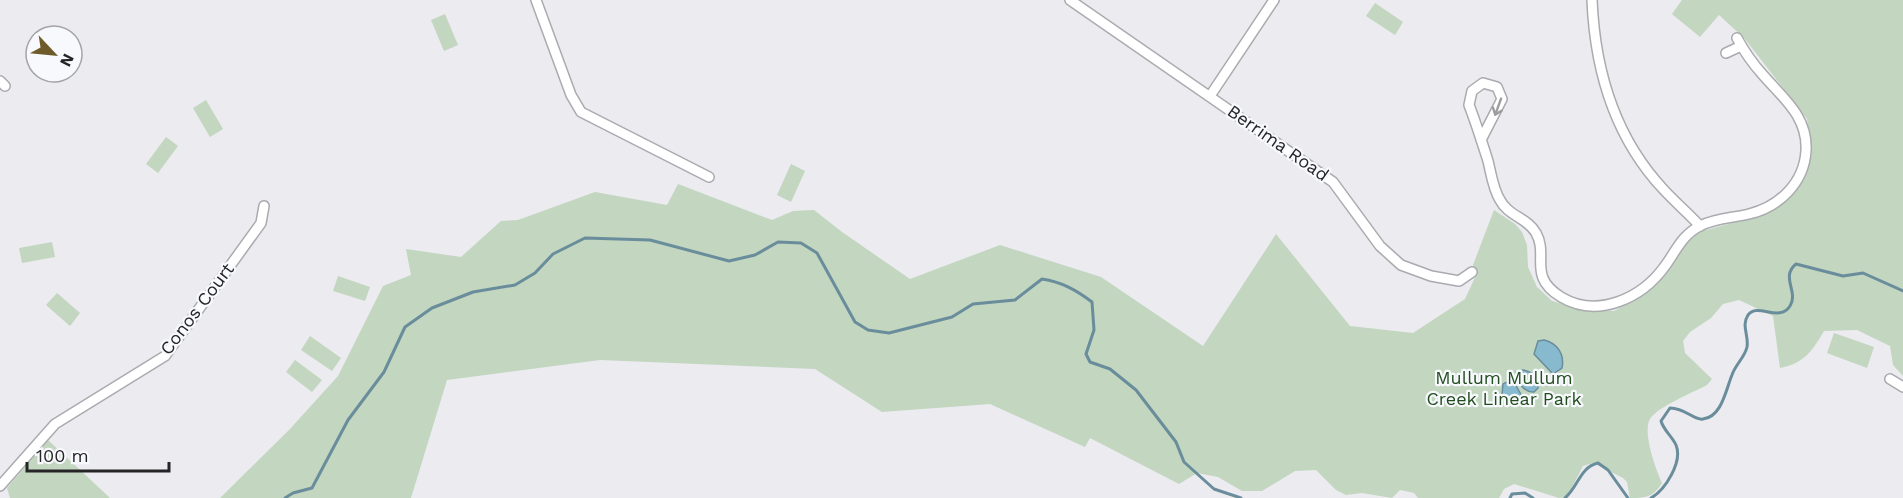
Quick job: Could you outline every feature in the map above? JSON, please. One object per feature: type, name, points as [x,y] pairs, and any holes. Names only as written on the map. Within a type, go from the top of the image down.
[{"type":"street","points":[[536,0],[571,95],[581,112],[709,177]]},
{"type":"street","name":"Berrima Road","points":[[1070,0],[1333,182],[1380,246],[1401,265],[1461,286],[1472,272]]},
{"type":"street","points":[[1210,96],[1274,0]]},
{"type":"street","points":[[1592,0],[1596,55],[1603,85],[1621,129],[1648,171],[1700,226]]},
{"type":"street","points":[[1481,140],[1502,99],[1497,87],[1484,83],[1476,86],[1469,97],[1481,140],[1499,199],[1510,212],[1526,222],[1537,234],[1540,268],[1544,281],[1551,290],[1574,302],[1610,305],[1640,291],[1664,267],[1685,236],[1700,226],[1751,214],[1774,203],[1794,185],[1804,163],[1806,136],[1797,113],[1760,73],[1739,42],[1726,53]]},
{"type":"street","name":"Conos Court","points":[[0,486],[55,424],[165,356],[261,223],[264,206]]},
{"type":"street","points":[[1890,379],[1903,387]]},
{"type":"green space","name":"Mullum Mullum Creek Linear Park","points":[[1682,0],[1903,0],[1903,376],[1893,365],[1890,346],[1857,330],[1824,331],[1807,355],[1796,363],[1780,368],[1773,316],[1739,300],[1723,304],[1711,318],[1690,332],[1683,341],[1685,353],[1712,379],[1707,385],[1676,400],[1650,419],[1649,442],[1662,483],[1649,496],[1630,498],[1627,482],[1623,478],[1593,463],[1583,466],[1567,497],[1559,498],[1514,484],[1504,489],[1499,498],[1418,498],[1414,493],[1400,490],[1392,498],[1362,493],[1346,495],[1336,490],[1316,470],[1295,471],[1262,491],[1242,491],[1218,477],[1197,473],[1179,484],[1090,438],[1085,447],[990,404],[882,412],[815,369],[600,360],[447,380],[411,498],[220,498],[290,429],[338,376],[383,286],[411,275],[406,249],[461,257],[501,221],[518,220],[595,192],[667,205],[678,184],[772,220],[793,211],[814,210],[910,279],[1000,245],[1101,277],[1203,346],[1276,234],[1350,326],[1413,333],[1465,299],[1477,273],[1473,265],[1494,210],[1515,224],[1522,232],[1527,245],[1528,267],[1537,287],[1552,301],[1584,310],[1614,311],[1642,296],[1664,276],[1682,248],[1699,232],[1765,214],[1781,204],[1807,173],[1812,153],[1807,119],[1745,39],[1719,15],[1700,37],[1672,14]]},
{"type":"green space","points":[[1375,3],[1403,22],[1395,35],[1366,16]]},
{"type":"green space","points":[[445,14],[458,45],[444,51],[431,20]]},
{"type":"green space","points":[[206,100],[223,129],[210,137],[193,108]]},
{"type":"green space","points":[[166,137],[178,146],[158,173],[146,164]]},
{"type":"green space","points":[[791,164],[805,171],[791,202],[777,195]]},
{"type":"green space","points":[[52,242],[55,257],[22,263],[19,248]]},
{"type":"green space","points":[[338,276],[370,287],[365,301],[333,291]]},
{"type":"green space","points":[[57,293],[80,313],[70,326],[46,305]]},
{"type":"green space","points":[[1834,333],[1874,347],[1867,368],[1827,353]]},
{"type":"green space","points":[[310,336],[341,358],[332,371],[301,350]]},
{"type":"green space","points":[[295,360],[322,380],[312,392],[286,372]]},
{"type":"green space","points":[[48,440],[110,498],[10,498],[7,488]]},
{"type":"water","points":[[1544,340],[1556,346],[1561,354],[1562,368],[1553,374],[1534,354],[1538,341]]},
{"type":"water","points":[[1523,370],[1532,373],[1536,378],[1538,388],[1534,392],[1527,391],[1519,383],[1516,372]]},
{"type":"water","points":[[1509,381],[1515,384],[1523,398],[1516,400],[1502,395],[1503,384]]},
{"type":"waterway","points":[[285,498],[293,493],[312,488],[348,420],[384,372],[405,327],[432,308],[473,292],[515,285],[535,273],[553,254],[585,238],[650,240],[729,261],[755,255],[778,242],[801,243],[817,253],[855,322],[868,330],[889,333],[952,317],[973,304],[1015,300],[1042,279],[1062,284],[1092,302],[1094,330],[1086,354],[1090,362],[1110,369],[1136,390],[1176,442],[1184,462],[1214,489],[1241,498]]},
{"type":"waterway","points":[[1651,498],[1667,482],[1675,467],[1678,452],[1661,421],[1670,408],[1681,410],[1700,419],[1715,413],[1733,371],[1746,351],[1745,323],[1748,315],[1757,310],[1780,313],[1790,306],[1792,295],[1789,279],[1796,264],[1843,276],[1863,273],[1903,291]]},
{"type":"waterway","points":[[1565,498],[1583,473],[1598,463],[1608,470],[1628,498]]},
{"type":"waterway","points":[[1510,498],[1512,494],[1525,493],[1533,498]]}]
